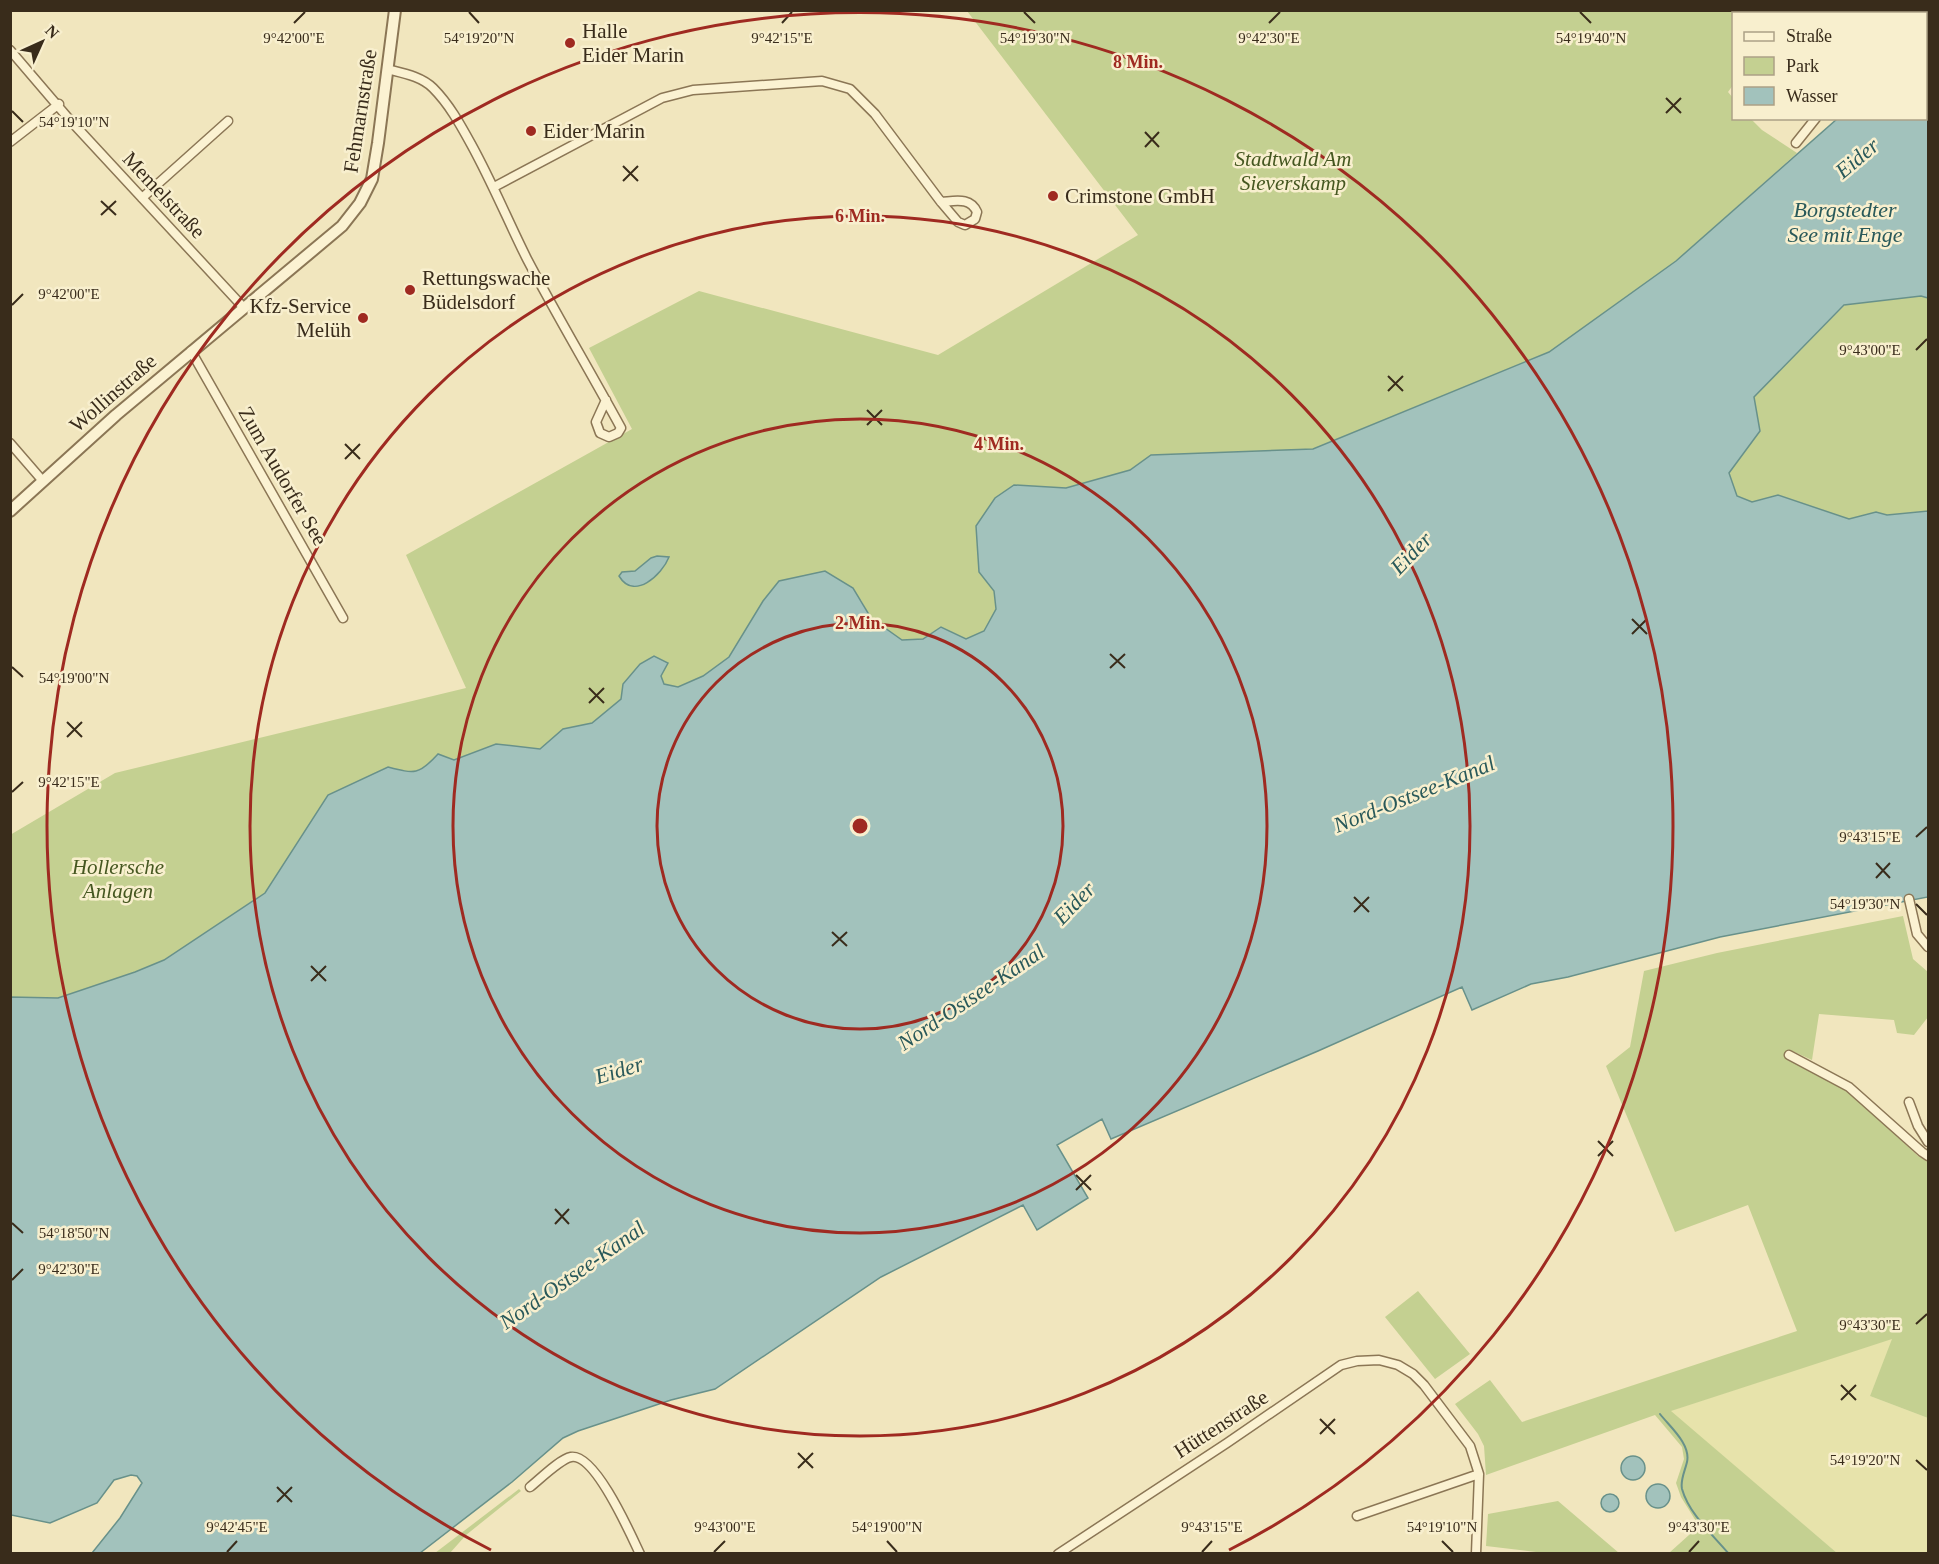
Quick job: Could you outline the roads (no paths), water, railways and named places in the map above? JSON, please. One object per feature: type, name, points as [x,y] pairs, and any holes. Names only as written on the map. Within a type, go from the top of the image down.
[{"type":"street","name":"Fehmarnstraße","points":[[244,308],[342,226],[360,203],[372,179],[395,10]]},
{"type":"street","name":"Memelstraße","points":[[10,50],[69,119],[244,308]]},
{"type":"street","points":[[387,69],[416,77],[432,86],[455,115],[494,187],[528,260],[606,400]]},
{"type":"street","points":[[494,187],[662,99],[693,90],[822,81],[850,89],[875,114],[941,202]]},
{"type":"street","points":[[10,142],[58,105]]},
{"type":"street","points":[[1796,143],[1814,120]]},
{"type":"street","points":[[142,198],[228,121]]},
{"type":"street","name":"Wollinstraße","points":[[10,511],[42,480],[244,308]]},
{"type":"street","name":"Zum Audorfer See","points":[[191,351],[343,618]]},
{"type":"street","points":[[10,443],[42,480]]},
{"type":"street","points":[[1910,899],[1917,934],[1929,947]]},
{"type":"street","points":[[1789,1055],[1849,1087],[1929,1156]]},
{"type":"street","points":[[1909,1102],[1918,1126],[1929,1142]]},
{"type":"street","name":"Hüttenstraße","points":[[1058,1554],[1341,1365],[1358,1361],[1379,1360],[1398,1365],[1413,1374],[1470,1446],[1479,1474]]},
{"type":"street","points":[[530,1487],[568,1458],[581,1459],[613,1498],[640,1554]]},
{"type":"street","points":[[1357,1516],[1479,1474],[1479,1514],[1475,1526],[1476,1554]]},
{"type":"water","points":[[1928,11],[1928,298],[1921,296],[1844,305],[1754,397],[1760,431],[1729,473],[1737,496],[1752,502],[1778,495],[1849,519],[1876,512],[1887,515],[1928,511],[1928,897],[1720,937],[1568,977],[1531,984],[1472,1010],[1462,987],[1111,1139],[1102,1119],[1057,1145],[1088,1198],[1037,1230],[1023,1205],[881,1277],[715,1389],[671,1400],[563,1438],[512,1482],[420,1553],[92,1553],[120,1518],[142,1483],[137,1476],[131,1475],[114,1480],[97,1503],[50,1523],[11,1515],[10,997],[58,998],[164,960],[265,893],[328,795],[388,767],[416,771],[426,766],[438,754],[454,760],[496,744],[540,749],[563,729],[592,723],[621,699],[623,684],[640,664],[654,656],[668,663],[661,676],[664,684],[678,687],[703,676],[729,657],[763,601],[779,581],[825,571],[853,588],[871,618],[902,640],[923,639],[941,627],[966,639],[984,631],[996,609],[994,591],[979,572],[976,526],[995,498],[1014,485],[1066,488],[1130,470],[1151,455],[1313,449],[1549,352],[1676,261],[1836,120],[1927,120],[1927,12],[1918,12]]},
{"type":"water","points":[[657,556],[669,557],[660,571],[647,583],[632,586],[625,583],[619,576],[622,572],[635,571]]},
{"type":"water","points":[[1633,1456],[1638,1457],[1644,1463],[1644,1473],[1638,1479],[1633,1480],[1628,1479],[1622,1473],[1621,1468],[1622,1463],[1628,1457]]},
{"type":"water","points":[[1658,1484],[1663,1485],[1669,1491],[1669,1501],[1663,1507],[1658,1508],[1653,1507],[1647,1501],[1646,1496],[1647,1491],[1653,1485]]},
{"type":"water","points":[[1606,1494],[1614,1494],[1619,1499],[1617,1510],[1606,1512],[1601,1507],[1601,1499]]},
{"type":"waterway","points":[[1660,1414],[1679,1436],[1686,1449],[1687,1462],[1682,1479],[1685,1498],[1702,1524],[1729,1554]]},
{"type":"place","name":"Halle Eider Marin","points":[[570,43]]},
{"type":"place","name":"Eider Marin","points":[[531,131]]},
{"type":"place","name":"Crimstone GmbH","points":[[1053,196]]},
{"type":"place","name":"Rettungswache Büdelsdorf","points":[[410,290]]},
{"type":"place","name":"Kfz-Service Melüh","points":[[363,318]]},
{"type":"water label","name":"Eider","points":[[1857,158]]},
{"type":"water label","name":"Borgstedter See mit Enge","points":[[1845,222]]},
{"type":"water label","name":"Eider","points":[[1411,553]]},
{"type":"water label","name":"Nord-Ostsee-Kanal","points":[[1414,794]]},
{"type":"water label","name":"Eider","points":[[1074,903]]},
{"type":"water label","name":"Nord-Ostsee-Kanal","points":[[971,997]]},
{"type":"water label","name":"Eider","points":[[619,1070]]},
{"type":"water label","name":"Nord-Ostsee-Kanal","points":[[572,1275]]},
{"type":"park label","name":"Stadtwald Am Sieverskamp","points":[[1293,171]]},
{"type":"park label","name":"Hollersche Anlagen","points":[[118,879]]}]
